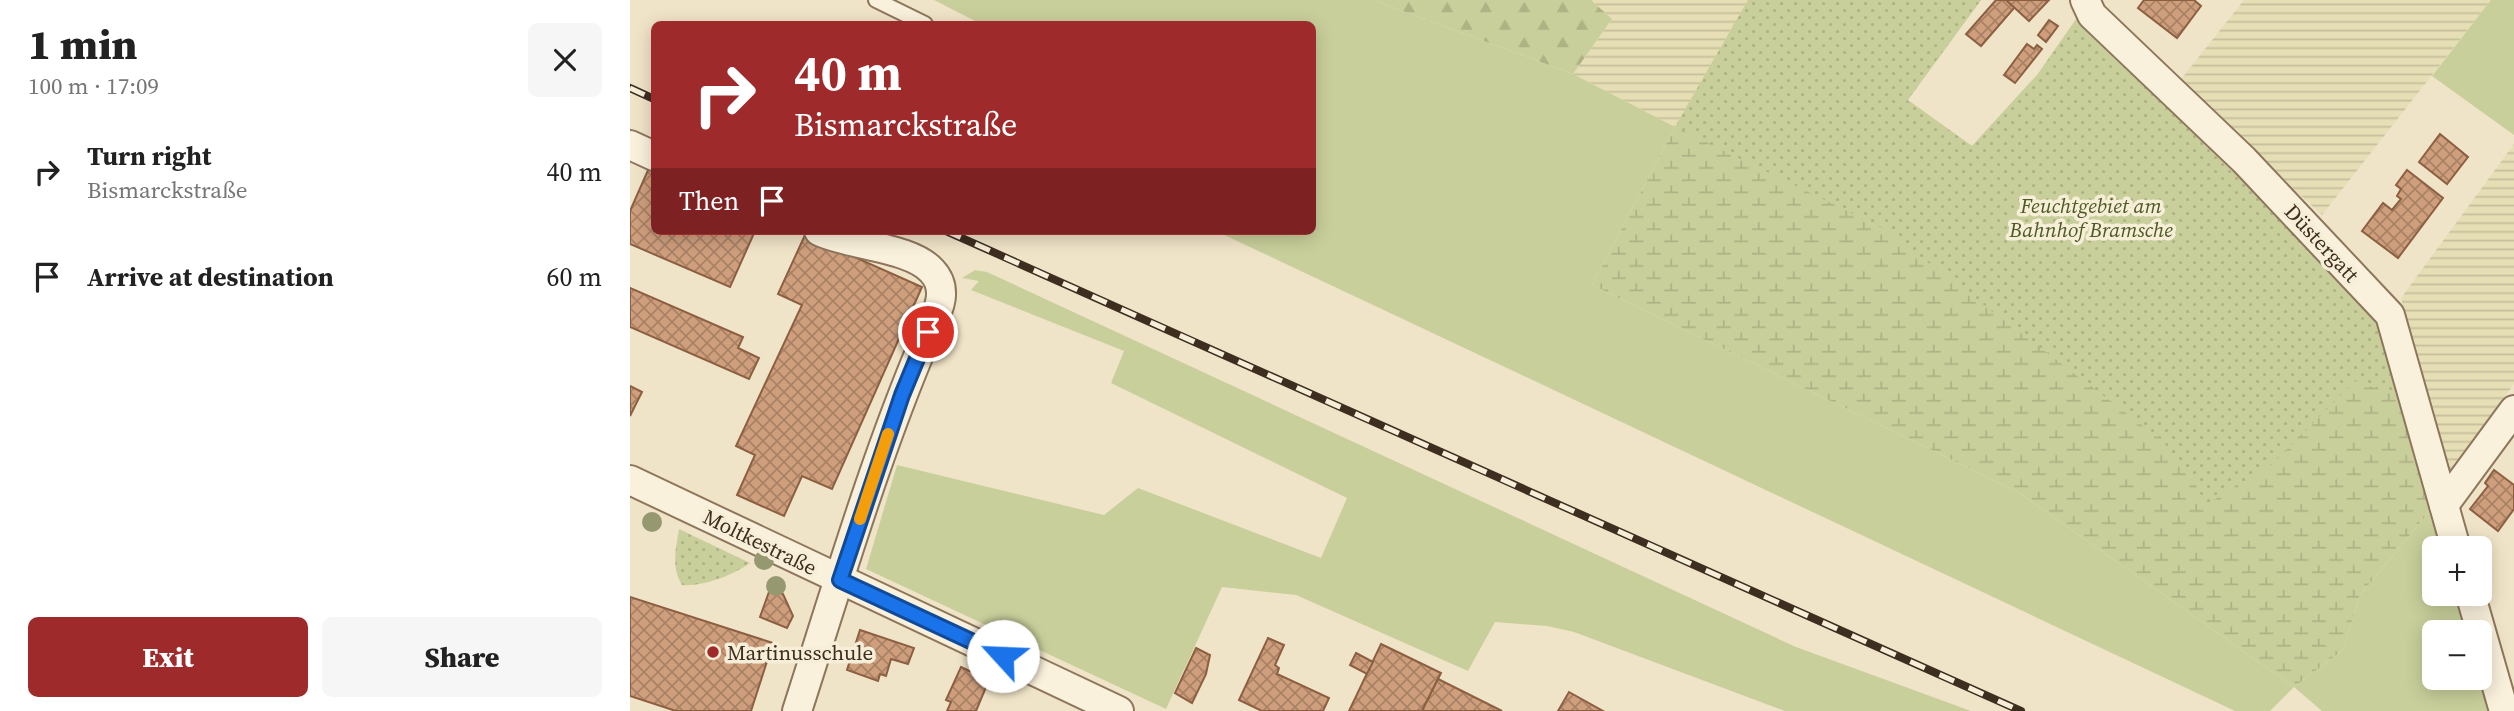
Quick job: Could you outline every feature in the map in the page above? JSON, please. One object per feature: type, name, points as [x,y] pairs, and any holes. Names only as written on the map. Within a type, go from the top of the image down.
[{"type":"street","name":"Düstergatt","points":[[2085,0],[2092,15],[2244,160],[2390,315],[2453,536]]},
{"type":"street","points":[[630,145],[651,155]]},
{"type":"street","points":[[797,711],[902,395],[928,332],[939,313],[942,290],[933,272],[915,257],[828,235]]},
{"type":"street","points":[[2444,505],[2514,410]]},
{"type":"street","name":"Moltkestraße","points":[[630,480],[1119,711]]},
{"type":"street","points":[[2474,606],[2504,711]]},
{"type":"lane","points":[[876,0],[919,21]]},
{"type":"shaded area","points":[[1591,0],[1748,0],[1675,127],[1573,74],[1612,19]]},
{"type":"shaded area","points":[[2244,0],[2491,0],[2322,215],[2178,83]]},
{"type":"shaded area","points":[[2514,144],[2514,384],[2446,475],[2401,298]]},
{"type":"green space","points":[[934,0],[1373,0],[1573,74],[1675,127],[1592,285],[2018,492],[2294,687],[2270,711],[2235,711],[1224,235],[1316,235],[1316,21],[975,21]]},
{"type":"green space","points":[[1373,0],[1591,0],[1612,19],[1573,74]]},
{"type":"green space","points":[[1748,0],[1981,0],[1908,100],[1972,146],[2037,75],[2401,397],[2429,512],[2360,595],[2343,650],[2294,687],[2018,492],[1592,285],[1675,127]]},
{"type":"green space","name":"Feuchtgebiet am Bahnhof Bramsche","points":[[1748,0],[1981,0],[1907,100],[1972,146],[2037,75],[2076,19],[2194,128],[2373,310],[2385,334],[2401,397],[2355,381],[2269,467],[2207,504],[2163,441],[1884,229],[1675,127]]},
{"type":"green space","points":[[2491,0],[2514,0],[2514,135],[2432,76]]},
{"type":"green space","points":[[975,270],[987,272],[1796,647],[1971,711],[1785,711],[1574,632],[1547,626],[1495,622],[1468,671],[1296,595],[1222,587],[1166,709],[866,569],[897,465],[1104,515],[1138,488],[1321,558],[1347,498],[1111,383],[1124,351],[971,290],[979,281],[962,278]]},
{"type":"green space","points":[[2429,512],[2436,536],[2422,536],[2422,606],[2457,606],[2461,620],[2422,620],[2422,690],[2482,690],[2488,711],[2322,711],[2294,687],[2343,650],[2360,595]]},
{"type":"green space","points":[[679,529],[750,563],[717,579],[682,585],[675,564]]},
{"type":"building","points":[[1996,0],[2006,0],[2015,7],[1981,46],[1966,34]]},
{"type":"building","points":[[2006,0],[2049,0],[2029,21]]},
{"type":"building","points":[[2144,0],[2194,0],[2201,6],[2177,38],[2138,8]]},
{"type":"building","points":[[2049,20],[2058,26],[2046,42],[2038,35]]},
{"type":"building","points":[[2027,44],[2034,49],[2037,45],[2042,49],[2015,83],[2004,75]]},
{"type":"building","points":[[2440,134],[2468,157],[2447,184],[2419,162]]},
{"type":"building","points":[[649,168],[651,235],[753,235],[730,287],[630,244],[630,211]]},
{"type":"building","points":[[2407,170],[2443,198],[2398,258],[2362,231],[2383,203],[2392,210],[2401,199],[2397,196],[2401,189],[2396,185]]},
{"type":"building","points":[[805,235],[922,287],[832,489],[802,476],[784,516],[737,495],[755,455],[736,446],[802,305],[778,294]]},
{"type":"building","points":[[630,288],[743,337],[738,348],[759,358],[749,379],[630,327]]},
{"type":"building","points":[[630,386],[642,392],[630,416]]},
{"type":"building","points":[[2494,470],[2514,485],[2514,509],[2498,531],[2470,509],[2488,486],[2485,483]]},
{"type":"building","points":[[770,589],[783,594],[793,616],[787,628],[760,617]]},
{"type":"building","points":[[630,597],[773,643],[751,711],[676,711],[630,696]]},
{"type":"building","points":[[860,630],[914,648],[908,664],[891,659],[886,676],[880,674],[878,681],[847,670]]},
{"type":"building","points":[[1268,638],[1284,645],[1275,665],[1279,668],[1277,674],[1329,698],[1323,711],[1262,711],[1239,700]]},
{"type":"building","points":[[1381,644],[1441,673],[1422,711],[1349,711]]},
{"type":"building","points":[[1196,648],[1210,655],[1206,674],[1192,703],[1175,693]]},
{"type":"building","points":[[1356,653],[1373,662],[1367,674],[1350,665]]},
{"type":"building","points":[[961,667],[989,680],[976,711],[947,711],[951,702],[946,700]]},
{"type":"building","points":[[1438,679],[1502,711],[1422,711]]},
{"type":"building","points":[[1569,692],[1603,711],[1558,711]]},
{"type":"railway","points":[[630,88],[651,98]]},
{"type":"railway","points":[[955,235],[2021,711]]},
{"type":"slow traffic","points":[[860,519],[888,434]]},
{"type":"place","name":"Martinusschule","points":[[713,652]]},
{"type":"route","points":[[928,332],[902,395],[840,580],[1003,656]]}]
